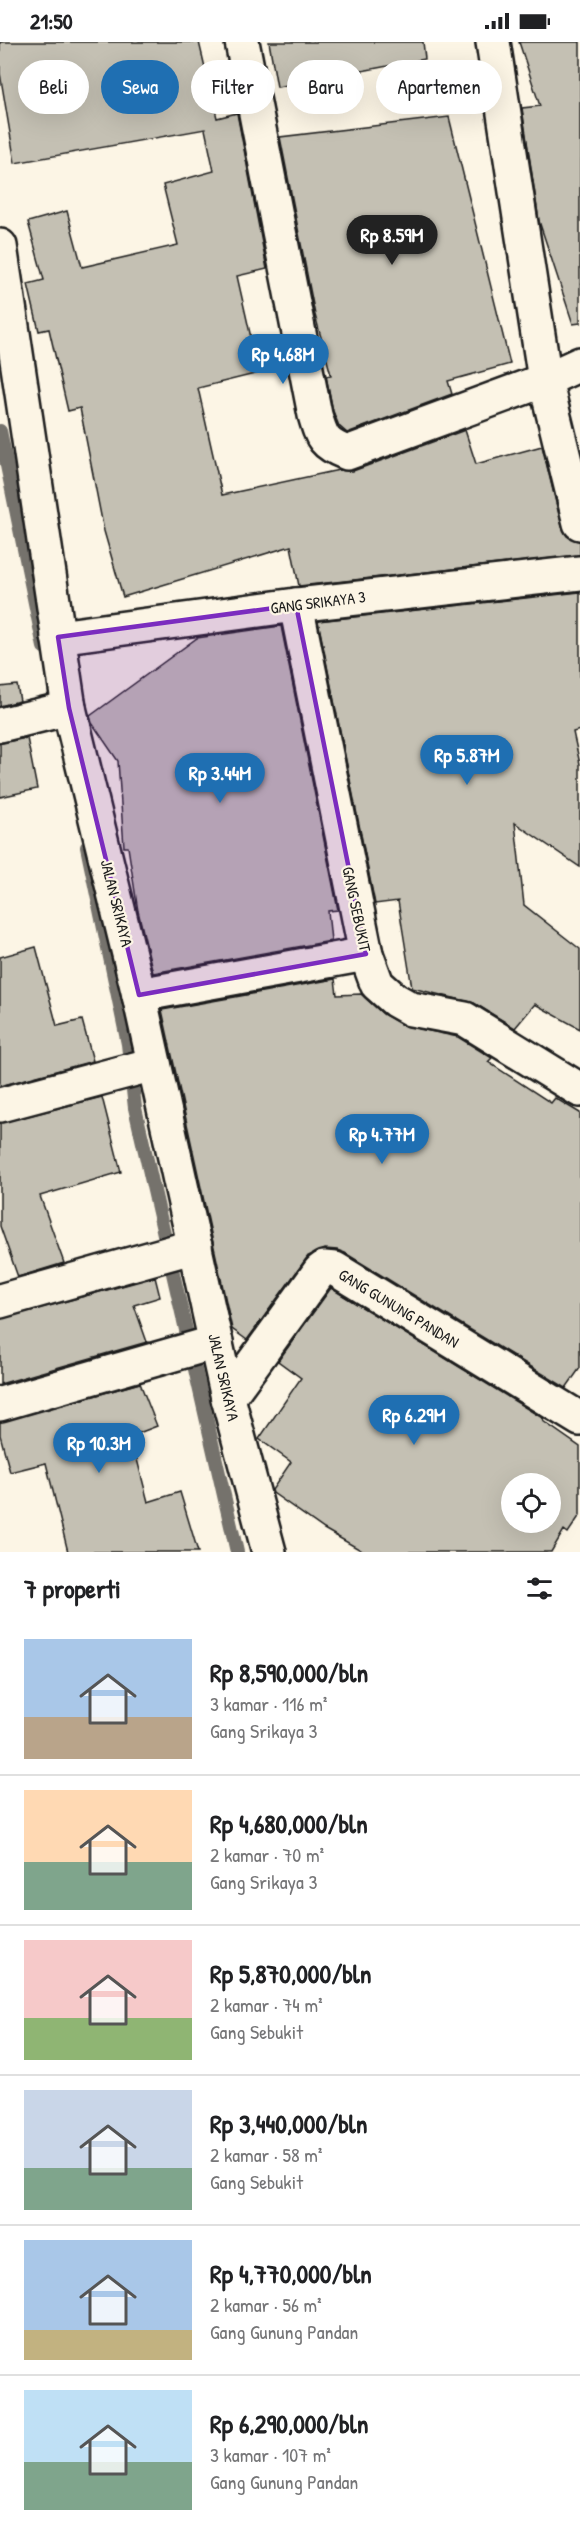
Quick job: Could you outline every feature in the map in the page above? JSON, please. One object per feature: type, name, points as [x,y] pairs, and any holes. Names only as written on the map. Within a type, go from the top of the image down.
[{"type":"street","points":[[242,42],[321,436],[332,447],[347,453],[545,380],[580,364]]},
{"type":"street","points":[[493,42],[545,380],[580,523]]},
{"type":"street","name":"JALAN SRIKAYA","points":[[0,246],[69,708],[139,995],[228,1398],[270,1552]]},
{"type":"street","name":"GANG SRIKAYA 3","points":[[57,637],[296,604],[580,573]]},
{"type":"street","name":"GANG SEBUKIT","points":[[296,604],[366,954],[377,984],[395,1000],[411,1009],[465,1019],[580,1090]]},
{"type":"street","points":[[0,725],[69,708]]},
{"type":"street","points":[[139,995],[366,954]]},
{"type":"street","points":[[0,1105],[154,1064]]},
{"type":"street","points":[[0,1302],[195,1246]]},
{"type":"street","name":"GANG GUNUNG PANDAN","points":[[228,1398],[324,1268],[335,1269],[580,1419]]},
{"type":"street","points":[[0,1404],[216,1342]]},
{"type":"highlighted area","points":[[296,605],[366,954],[139,995],[69,708],[58,637]]},
{"type":"building","points":[[0,42],[199,42],[203,60],[191,60],[191,114],[216,114],[217,118],[237,114],[267,269],[237,276],[259,373],[198,388],[222,495],[339,470],[353,471],[465,430],[476,464],[542,446],[562,527],[567,536],[580,541],[580,555],[299,586],[291,546],[123,597],[104,531],[80,408],[68,411],[49,329],[39,331],[28,284],[44,280],[28,222],[67,211],[82,267],[178,245],[163,185],[214,171],[205,129],[15,163],[0,73]]},
{"type":"building","points":[[269,42],[423,42],[425,59],[376,60],[376,68],[364,71],[364,60],[287,60],[287,85],[277,87],[275,60],[272,60]]},
{"type":"building","points":[[519,42],[580,42],[580,323],[573,324],[539,221],[522,108],[540,106]]},
{"type":"building","points":[[449,117],[510,364],[448,381],[452,394],[347,433],[339,426],[333,411],[326,376],[331,375],[315,315],[280,137]]},
{"type":"building","points":[[580,592],[580,730],[573,732],[580,764],[580,867],[515,823],[524,905],[580,949],[580,1029],[535,1004],[515,1028],[474,1003],[412,988],[398,901],[375,904],[318,621]]},
{"type":"building","points":[[281,626],[338,910],[328,911],[331,941],[153,973],[138,911],[128,847],[124,847],[118,761],[92,723],[90,716],[197,638]]},
{"type":"building","points":[[17,685],[20,701],[0,706],[0,687]]},
{"type":"building","points":[[27,738],[37,789],[0,797],[0,743]]},
{"type":"building","points":[[36,947],[57,1026],[82,1020],[93,1061],[0,1086],[0,957]]},
{"type":"building","points":[[335,979],[337,995],[361,994],[383,1014],[402,1025],[458,1037],[492,1058],[488,1062],[551,1103],[555,1098],[580,1113],[580,1368],[566,1388],[337,1250],[325,1249],[308,1256],[247,1340],[232,1329],[162,1010]]},
{"type":"building","points":[[102,1097],[121,1172],[40,1196],[64,1263],[18,1277],[0,1226],[0,1123]]},
{"type":"building","points":[[155,1277],[160,1297],[134,1305],[147,1342],[0,1384],[0,1319]]},
{"type":"building","points":[[331,1288],[544,1419],[543,1421],[580,1447],[580,1515],[568,1533],[564,1530],[551,1552],[364,1552],[324,1529],[273,1493],[272,1490],[291,1462],[259,1439],[301,1378],[278,1361]]},
{"type":"building","points":[[140,1383],[157,1426],[131,1436],[148,1502],[180,1492],[198,1552],[68,1552],[46,1463],[10,1472],[0,1435],[0,1422]]},
{"type":"waterway","points":[[0,431],[44,647]]},
{"type":"waterway","points":[[87,847],[128,1044],[135,1108],[237,1552]]}]
